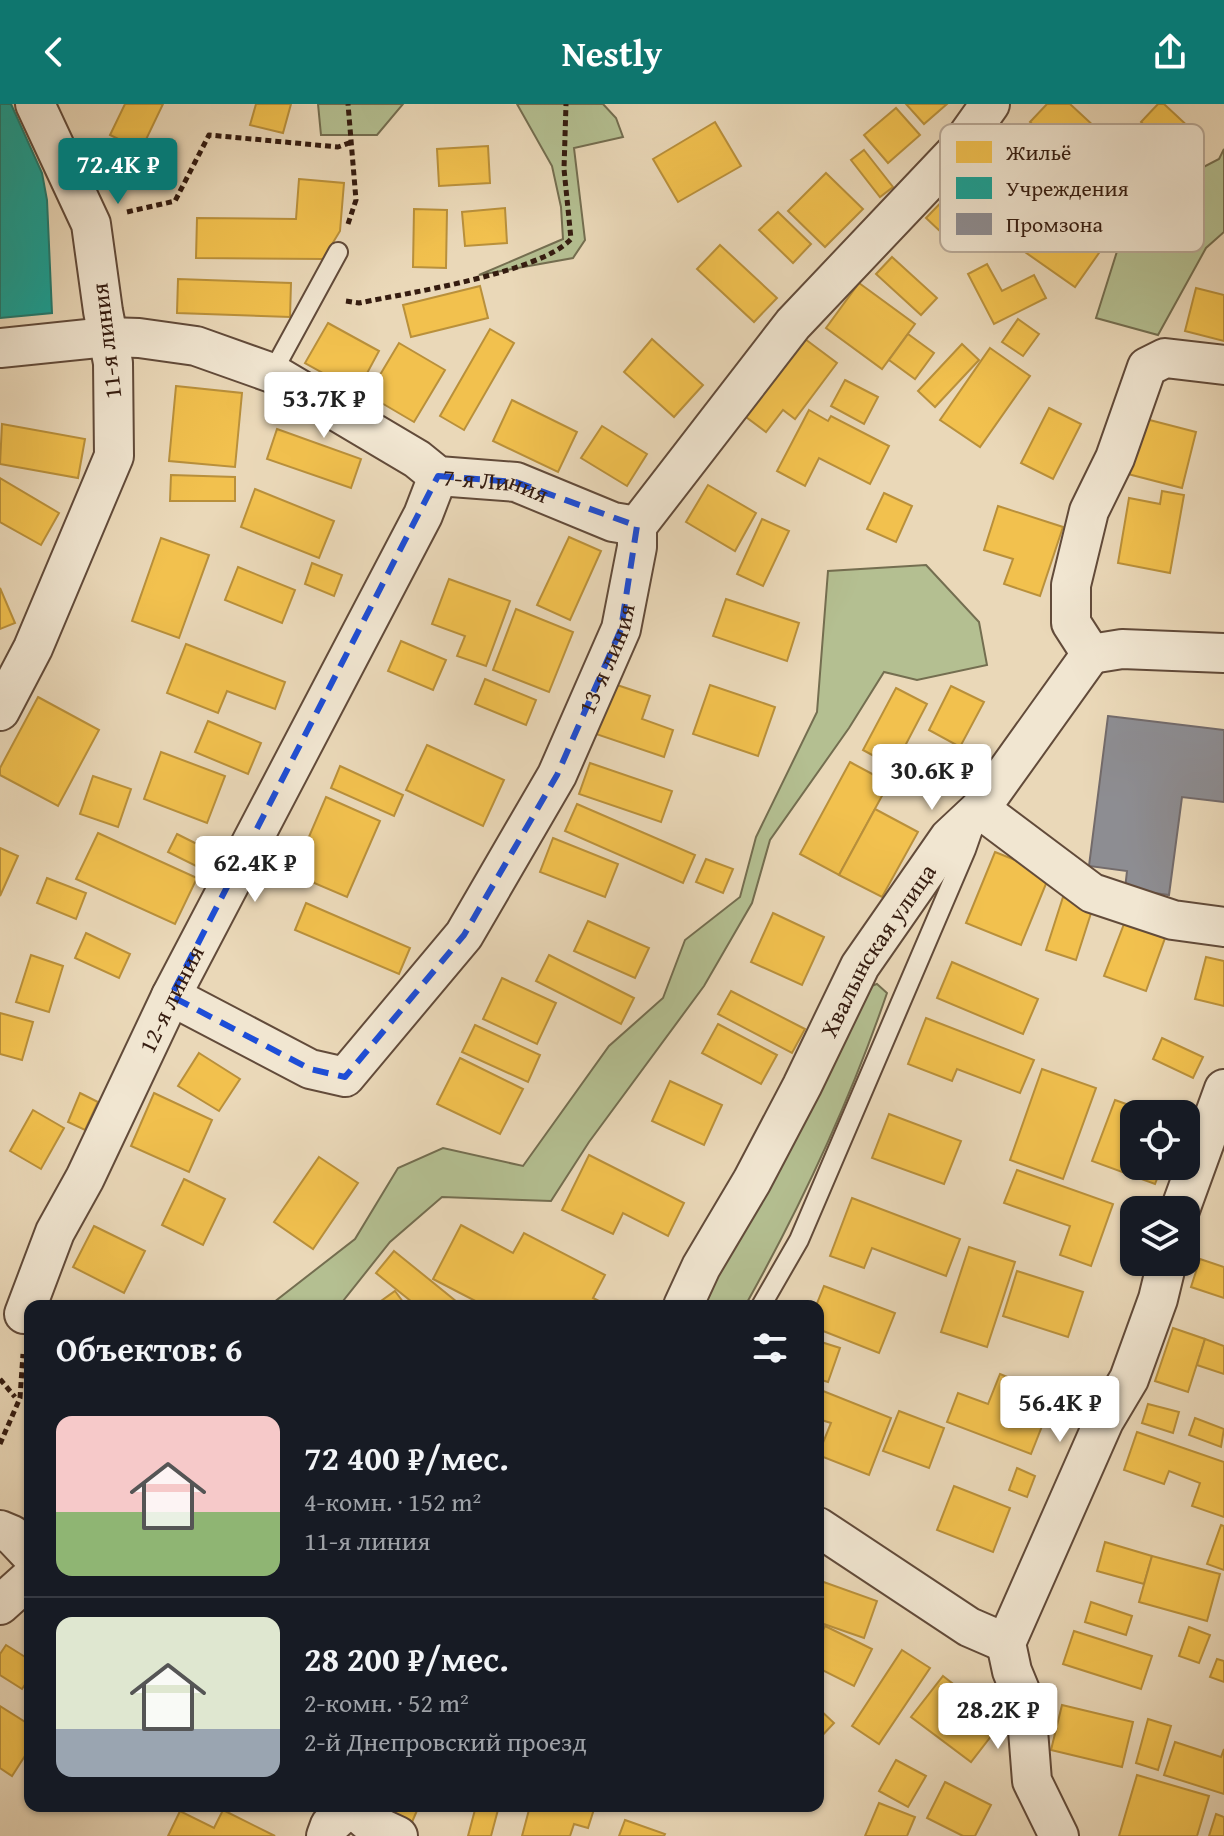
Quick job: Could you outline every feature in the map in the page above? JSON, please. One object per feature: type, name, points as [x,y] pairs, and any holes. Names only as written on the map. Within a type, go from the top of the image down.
[{"type":"street","name":"11-я линия","points":[[4,694],[33,648],[114,456],[113,363],[91,224],[35,104]]},
{"type":"street","points":[[976,124],[990,104]]},
{"type":"street","points":[[637,526],[793,324],[940,169]]},
{"type":"street","name":"7-я Линия","points":[[0,348],[107,337],[196,346],[272,373],[417,459],[438,476],[516,482],[613,522],[637,526]]},
{"type":"street","points":[[1224,365],[1165,358],[1147,367],[1115,458],[1089,511],[1071,585],[1071,623],[1091,654],[1122,649],[1224,653]]},
{"type":"street","name":"12-я линия","points":[[29,1300],[55,1232],[85,1178],[171,996],[423,515],[438,476]]},
{"type":"street","name":"13-я линия","points":[[171,996],[310,1069],[345,1077],[464,935],[557,775],[621,629],[637,547],[637,526]]},
{"type":"street","name":"Хвалынская улица","points":[[686,1300],[802,1086],[860,966],[949,838],[980,809],[1091,654]]},
{"type":"street","points":[[980,809],[1092,893],[1173,920],[1224,927]]},
{"type":"street","points":[[1185,1196],[1224,1089]]},
{"type":"street","points":[[1059,1836],[1032,1781],[1026,1705],[1012,1671],[1006,1643],[1104,1421],[1129,1379],[1164,1276]]},
{"type":"street","points":[[0,1530],[12,1535],[24,1548]]},
{"type":"street","points":[[824,1531],[969,1627],[1006,1643]]},
{"type":"street","points":[[0,1605],[24,1583]]},
{"type":"street","points":[[326,1836],[330,1825],[344,1812]]},
{"type":"street","points":[[358,1812],[370,1823],[398,1836]]},
{"type":"lane","points":[[272,373],[338,252]]},
{"type":"lane","points":[[764,1300],[799,1240],[966,850],[980,809]]},
{"type":"path","points":[[338,252],[356,200],[348,104]]},
{"type":"path","points":[[314,296],[359,303],[483,278],[561,250],[571,239],[564,169],[566,104]]},
{"type":"path","points":[[91,224],[175,201],[209,135],[338,147],[352,142]]},
{"type":"path","points":[[0,1444],[20,1398],[24,1314]]},
{"type":"path","points":[[0,1379],[15,1397]]},
{"type":"highlighted area","points":[[438,476],[516,482],[637,526],[621,629],[557,775],[464,935],[345,1077],[310,1069],[171,996]]},
{"type":"green space","points":[[318,104],[403,104],[377,135],[321,135]]},
{"type":"green space","points":[[517,104],[603,104],[616,118],[623,137],[574,148],[585,240],[573,258],[479,275],[563,239],[561,207],[552,166]]},
{"type":"green space","points":[[1224,149],[1224,232],[1204,252],[1204,167],[1219,159]]},
{"type":"green space","points":[[1117,252],[1204,252],[1158,335],[1096,318]]},
{"type":"green space","points":[[926,565],[979,622],[987,665],[917,680],[884,672],[849,728],[770,840],[752,903],[704,986],[589,1142],[551,1201],[442,1197],[390,1242],[344,1300],[277,1300],[355,1239],[398,1168],[443,1148],[523,1166],[609,1046],[663,998],[685,940],[740,897],[756,837],[817,712],[828,571]]},
{"type":"green space","points":[[877,984],[887,993],[841,1113],[786,1230],[748,1300],[696,1300],[862,989]]},
{"type":"building: Жильё","points":[[125,104],[163,104],[141,150],[110,135]]},
{"type":"building: Жильё","points":[[256,104],[291,104],[283,133],[250,125]]},
{"type":"building: Жильё","points":[[906,104],[947,104],[924,124]]},
{"type":"building: Жильё","points":[[1047,104],[1070,104],[1092,124],[1032,124],[1030,122]]},
{"type":"building: Жильё","points":[[1158,104],[1164,104],[1185,124],[1143,124],[1141,122]]},
{"type":"building: Жильё","points":[[896,108],[920,135],[888,163],[864,135]]},
{"type":"building: Жильё","points":[[715,122],[741,166],[678,202],[653,159]]},
{"type":"building: Жильё","points":[[488,146],[490,183],[439,186],[437,149]]},
{"type":"building: Жильё","points":[[864,150],[893,187],[880,197],[851,160]]},
{"type":"building: Жильё","points":[[826,173],[863,209],[825,247],[788,211]]},
{"type":"building: Жильё","points":[[299,179],[344,183],[340,231],[323,259],[196,258],[197,218],[296,219]]},
{"type":"building: Жильё","points":[[940,204],[940,231],[926,218]]},
{"type":"building: Жильё","points":[[505,208],[507,243],[465,246],[462,212]]},
{"type":"building: Жильё","points":[[414,209],[447,210],[446,268],[413,267]]},
{"type":"building: Жильё","points":[[778,212],[811,244],[793,263],[759,230]]},
{"type":"building: Жильё","points":[[720,245],[777,298],[754,322],[697,269]]},
{"type":"building: Жильё","points":[[1025,252],[1100,252],[1075,287]]},
{"type":"building: Жильё","points":[[892,257],[937,298],[921,315],[876,274]]},
{"type":"building: Жильё","points":[[987,264],[1002,291],[1034,275],[1046,298],[994,324],[968,274]]},
{"type":"building: Жильё","points":[[178,279],[291,283],[290,317],[177,313]]},
{"type":"building: Жильё","points":[[859,283],[915,324],[882,369],[826,328]]},
{"type":"building: Жильё","points":[[480,286],[488,318],[411,337],[403,305]]},
{"type":"building: Жильё","points":[[1196,288],[1224,295],[1224,341],[1185,331]]},
{"type":"building: Жильё","points":[[1018,319],[1039,334],[1023,356],[1002,342]]},
{"type":"building: Жильё","points":[[328,323],[379,351],[357,392],[305,363]]},
{"type":"building: Жильё","points":[[490,329],[514,343],[464,430],[440,416]]},
{"type":"building: Жильё","points":[[908,334],[934,353],[915,379],[889,360]]},
{"type":"building: Жильё","points":[[801,336],[837,363],[795,419],[783,410],[766,432],[742,414]]},
{"type":"building: Жильё","points":[[652,339],[703,385],[674,417],[624,372]]},
{"type":"building: Жильё","points":[[399,343],[445,370],[414,422],[368,395]]},
{"type":"building: Жильё","points":[[962,344],[979,360],[935,407],[918,391]]},
{"type":"building: Жильё","points":[[990,348],[1030,376],[980,447],[940,420]]},
{"type":"building: Жильё","points":[[845,380],[878,397],[864,424],[831,406]]},
{"type":"building: Жильё","points":[[176,386],[242,393],[235,467],[169,461]]},
{"type":"building: Жильё","points":[[512,400],[577,432],[558,472],[493,441]]},
{"type":"building: Жильё","points":[[1049,408],[1081,424],[1053,479],[1021,463]]},
{"type":"building: Жильё","points":[[809,410],[828,421],[831,416],[889,446],[870,484],[819,458],[805,486],[777,471]]},
{"type":"building: Жильё","points":[[1138,417],[1196,432],[1182,488],[1124,473]]},
{"type":"building: Жильё","points":[[2,424],[85,439],[78,478],[0,464]]},
{"type":"building: Жильё","points":[[602,426],[647,454],[627,486],[581,458]]},
{"type":"building: Жильё","points":[[277,429],[361,459],[351,488],[267,459]]},
{"type":"building: Жильё","points":[[171,475],[235,477],[235,501],[170,501]]},
{"type":"building: Жильё","points":[[0,478],[59,513],[41,545],[0,522]]},
{"type":"building: Жильё","points":[[708,485],[756,513],[735,551],[686,522]]},
{"type":"building: Жильё","points":[[255,489],[334,521],[319,558],[241,527]]},
{"type":"building: Жильё","points":[[1162,491],[1184,495],[1170,573],[1118,563],[1129,498],[1160,504]]},
{"type":"building: Жильё","points":[[884,493],[912,506],[896,542],[867,529]]},
{"type":"building: Жильё","points":[[998,506],[1063,527],[1040,596],[1004,584],[1013,559],[984,550]]},
{"type":"building: Жильё","points":[[762,519],[789,531],[763,586],[737,574]]},
{"type":"building: Жильё","points":[[569,537],[601,551],[570,620],[537,605]]},
{"type":"building: Жильё","points":[[161,538],[209,555],[179,638],[132,621]]},
{"type":"building: Жильё","points":[[312,563],[342,575],[334,596],[305,584]]},
{"type":"building: Жильё","points":[[238,567],[295,590],[282,623],[225,600]]},
{"type":"building: Жильё","points":[[449,579],[510,601],[486,666],[457,656],[465,636],[432,624]]},
{"type":"building: Жильё","points":[[0,588],[15,623],[0,629]]},
{"type":"building: Жильё","points":[[726,599],[799,623],[787,661],[713,636]]},
{"type":"building: Жильё","points":[[516,609],[573,632],[549,692],[493,670]]},
{"type":"building: Жильё","points":[[401,641],[446,660],[433,690],[388,671]]},
{"type":"building: Жильё","points":[[186,644],[285,682],[275,709],[227,691],[218,713],[167,693]]},
{"type":"building: Жильё","points":[[485,679],[536,700],[526,725],[475,704]]},
{"type":"building: Жильё","points":[[608,682],[650,696],[642,719],[673,730],[664,757],[590,732]]},
{"type":"building: Жильё","points":[[710,685],[775,707],[758,756],[693,734]]},
{"type":"building: Жильё","points":[[951,686],[984,702],[960,747],[929,730]]},
{"type":"building: Жильё","points":[[896,688],[927,704],[894,767],[863,750]]},
{"type":"building: Жильё","points":[[38,697],[99,730],[58,806],[0,775],[0,768]]},
{"type":"building: Жильё","points":[[208,721],[261,743],[248,774],[195,752]]},
{"type":"building: Жильё","points":[[427,745],[504,780],[483,826],[406,790]]},
{"type":"building: Жильё","points":[[161,752],[225,776],[207,823],[144,799]]},
{"type":"building: Жильё","points":[[850,762],[889,783],[839,875],[800,854]]},
{"type":"building: Жильё","points":[[590,763],[672,791],[661,822],[579,794]]},
{"type":"building: Жильё","points":[[340,766],[403,795],[394,816],[331,788]]},
{"type":"building: Жильё","points":[[93,776],[131,789],[118,827],[80,814]]},
{"type":"building: Жильё","points":[[326,797],[380,821],[347,897],[293,874]]},
{"type":"building: Жильё","points":[[577,804],[695,855],[683,883],[565,831]]},
{"type":"building: Жильё","points":[[875,809],[918,832],[882,897],[839,875]]},
{"type":"building: Жильё","points":[[98,833],[197,878],[175,924],[76,879]]},
{"type":"building: Жильё","points":[[177,834],[209,850],[200,868],[168,852]]},
{"type":"building: Жильё","points":[[553,838],[618,864],[605,897],[540,872]]},
{"type":"building: Жильё","points":[[0,848],[18,856],[0,896]]},
{"type":"building: Жильё","points":[[995,852],[1050,874],[1021,945],[966,923]]},
{"type":"building: Жильё","points":[[706,859],[733,869],[723,893],[696,882]]},
{"type":"building: Жильё","points":[[47,878],[86,893],[76,919],[37,903]]},
{"type":"building: Жильё","points":[[1063,897],[1093,907],[1076,960],[1046,950]]},
{"type":"building: Жильё","points":[[306,903],[410,948],[399,974],[295,930]]},
{"type":"building: Жильё","points":[[773,913],[824,937],[802,985],[751,962]]},
{"type":"building: Жильё","points":[[588,921],[649,948],[635,978],[574,951]]},
{"type":"building: Жильё","points":[[1124,924],[1165,938],[1146,991],[1104,976]]},
{"type":"building: Жильё","points":[[86,933],[130,954],[119,978],[75,958]]},
{"type":"building: Жильё","points":[[31,955],[63,966],[49,1012],[16,1002]]},
{"type":"building: Жильё","points":[[549,955],[634,998],[621,1024],[536,981]]},
{"type":"building: Жильё","points":[[1206,957],[1224,961],[1224,1006],[1195,999]]},
{"type":"building: Жильё","points":[[952,962],[1038,999],[1023,1034],[937,998]]},
{"type":"building: Жильё","points":[[502,978],[556,1003],[537,1044],[483,1019]]},
{"type":"building: Жильё","points":[[731,991],[805,1029],[792,1053],[718,1014]]},
{"type":"building: Жильё","points":[[0,1013],[33,1022],[22,1060],[0,1054]]},
{"type":"building: Жильё","points":[[926,1018],[1034,1060],[1020,1093],[957,1069],[952,1081],[908,1064]]},
{"type":"building: Жильё","points":[[718,1024],[777,1055],[761,1084],[702,1053]]},
{"type":"building: Жильё","points":[[475,1025],[540,1055],[528,1082],[462,1052]]},
{"type":"building: Жильё","points":[[1162,1038],[1203,1057],[1193,1078],[1153,1059]]},
{"type":"building: Жильё","points":[[199,1053],[240,1079],[219,1111],[178,1086]]},
{"type":"building: Жильё","points":[[460,1058],[523,1089],[500,1134],[437,1104]]},
{"type":"building: Жильё","points":[[1042,1069],[1096,1088],[1063,1179],[1010,1160]]},
{"type":"building: Жильё","points":[[670,1081],[722,1105],[704,1145],[652,1121]]},
{"type":"building: Жильё","points":[[80,1093],[98,1102],[85,1130],[68,1122]]},
{"type":"building: Жильё","points":[[154,1093],[212,1120],[189,1172],[131,1146]]},
{"type":"building: Жильё","points":[[1115,1100],[1120,1102],[1120,1171],[1092,1161]]},
{"type":"building: Жильё","points":[[33,1110],[64,1128],[41,1169],[10,1151]]},
{"type":"building: Жильё","points":[[889,1114],[961,1141],[944,1184],[872,1158]]},
{"type":"building: Жильё","points":[[589,1155],[684,1203],[668,1236],[623,1213],[613,1234],[562,1210]]},
{"type":"building: Жильё","points":[[319,1157],[358,1183],[313,1249],[274,1222]]},
{"type":"building: Жильё","points":[[1017,1170],[1113,1204],[1091,1266],[1060,1255],[1070,1226],[1004,1203]]},
{"type":"building: Жильё","points":[[184,1179],[225,1199],[203,1245],[162,1225]]},
{"type":"building: Жильё","points":[[852,1198],[960,1239],[946,1276],[872,1248],[864,1268],[830,1256]]},
{"type":"building: Жильё","points":[[461,1225],[513,1253],[524,1233],[605,1275],[593,1298],[597,1300],[473,1300],[433,1279]]},
{"type":"building: Жильё","points":[[94,1226],[145,1251],[124,1293],[73,1267]]},
{"type":"building: Жильё","points":[[969,1247],[1015,1262],[987,1347],[941,1332]]},
{"type":"building: Жильё","points":[[394,1251],[455,1300],[410,1300],[376,1273]]},
{"type":"building: Жильё","points":[[1200,1259],[1224,1267],[1224,1298],[1191,1287],[1195,1276],[1200,1276]]},
{"type":"building: Жильё","points":[[1017,1271],[1083,1292],[1068,1337],[1003,1316]]},
{"type":"building: Жильё","points":[[824,1286],[895,1313],[879,1353],[824,1331],[824,1300],[818,1300]]},
{"type":"building: Жильё","points":[[395,1291],[402,1300],[382,1300]]},
{"type":"building: Жильё","points":[[1173,1328],[1205,1339],[1188,1392],[1155,1381]]},
{"type":"building: Жильё","points":[[1205,1339],[1224,1346],[1224,1374],[1197,1365]]},
{"type":"building: Жильё","points":[[824,1343],[840,1348],[828,1382],[824,1381]]},
{"type":"building: Жильё","points":[[1000,1374],[1037,1389],[1031,1404],[1048,1411],[1031,1454],[947,1422],[958,1393],[988,1404]]},
{"type":"building: Жильё","points":[[824,1391],[891,1418],[869,1475],[824,1457],[824,1440],[831,1423],[824,1421]]},
{"type":"building: Жильё","points":[[1148,1404],[1179,1412],[1173,1433],[1142,1423]]},
{"type":"building: Жильё","points":[[899,1411],[944,1428],[929,1468],[883,1451]]},
{"type":"building: Жильё","points":[[1195,1418],[1224,1429],[1221,1447],[1189,1435]]},
{"type":"building: Жильё","points":[[1137,1432],[1224,1462],[1224,1517],[1192,1506],[1200,1483],[1169,1471],[1164,1484],[1124,1470]]},
{"type":"building: Жильё","points":[[1017,1468],[1035,1476],[1027,1497],[1009,1490]]},
{"type":"building: Жильё","points":[[954,1486],[1010,1508],[993,1552],[937,1530]]},
{"type":"building: Жильё","points":[[1221,1525],[1224,1526],[1224,1570],[1207,1564]]},
{"type":"building: Жильё","points":[[1105,1542],[1152,1556],[1144,1584],[1097,1571]]},
{"type":"building: Жильё","points":[[1152,1556],[1220,1574],[1207,1621],[1139,1602]]},
{"type":"building: Жильё","points":[[824,1582],[877,1601],[864,1638],[824,1624]]},
{"type":"building: Жильё","points":[[1091,1602],[1132,1616],[1126,1635],[1085,1622]]},
{"type":"building: Жильё","points":[[1189,1627],[1210,1635],[1199,1663],[1179,1656]]},
{"type":"building: Жильё","points":[[824,1628],[872,1649],[854,1686],[824,1671]]},
{"type":"building: Жильё","points":[[1074,1631],[1152,1656],[1141,1689],[1063,1664]]},
{"type":"building: Жильё","points":[[6,1645],[24,1656],[22,1689],[0,1675],[0,1654]]},
{"type":"building: Жильё","points":[[902,1650],[930,1668],[879,1744],[852,1726]]},
{"type":"building: Жильё","points":[[1217,1659],[1224,1661],[1224,1682],[1210,1677]]},
{"type":"building: Жильё","points":[[943,1676],[1002,1722],[971,1762],[911,1717]]},
{"type":"building: Жильё","points":[[1062,1705],[1133,1722],[1122,1767],[1051,1750]]},
{"type":"building: Жильё","points":[[0,1706],[24,1721],[24,1757],[12,1776],[0,1768]]},
{"type":"building: Жильё","points":[[824,1714],[834,1723],[824,1734]]},
{"type":"building: Жильё","points":[[1148,1719],[1171,1726],[1158,1770],[1136,1763]]},
{"type":"building: Жильё","points":[[1175,1742],[1221,1757],[1224,1749],[1224,1794],[1164,1775]]},
{"type":"building: Жильё","points":[[896,1760],[926,1776],[908,1807],[879,1791]]},
{"type":"building: Жильё","points":[[1137,1775],[1209,1796],[1197,1836],[1119,1836]]},
{"type":"building: Жильё","points":[[945,1782],[991,1805],[975,1836],[963,1836],[927,1818]]},
{"type":"building: Жильё","points":[[879,1803],[915,1817],[907,1836],[865,1836]]},
{"type":"building: Жильё","points":[[180,1812],[214,1828],[222,1812],[227,1812],[275,1836],[168,1836]]},
{"type":"building: Жильё","points":[[393,1812],[416,1812],[412,1822]]},
{"type":"building: Жильё","points":[[474,1812],[497,1812],[491,1836],[468,1836]]},
{"type":"building: Жильё","points":[[528,1812],[593,1812],[588,1828],[574,1824],[570,1836],[522,1836]]},
{"type":"building: Жильё","points":[[1216,1814],[1224,1817],[1224,1836],[1209,1836]]},
{"type":"building: Жильё","points":[[625,1820],[665,1834],[619,1836]]},
{"type":"building: Учреждения","points":[[0,104],[11,104],[42,173],[47,200],[52,313],[0,318]]},
{"type":"building: Промзона","points":[[1108,716],[1224,730],[1224,802],[1182,797],[1169,895],[1125,889],[1127,871],[1089,866]]}]
